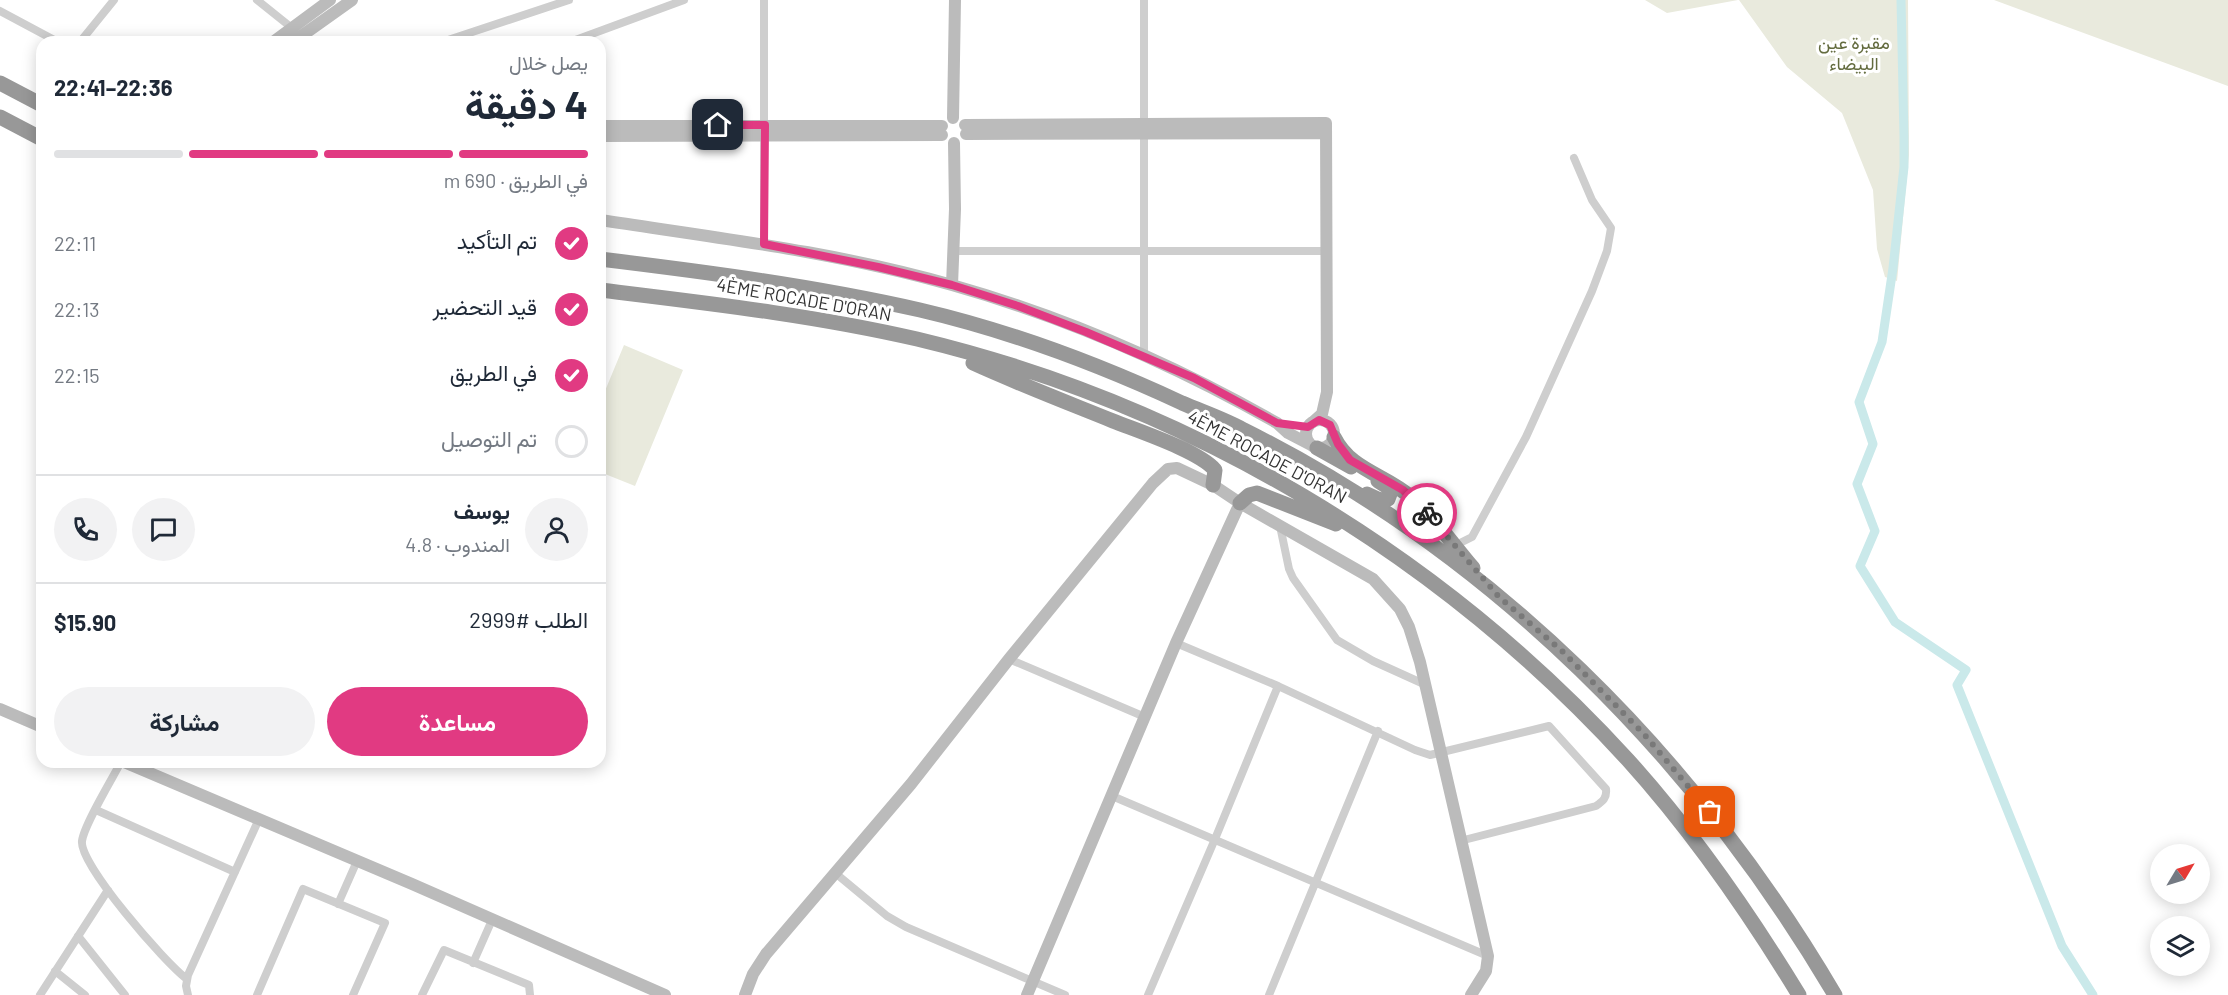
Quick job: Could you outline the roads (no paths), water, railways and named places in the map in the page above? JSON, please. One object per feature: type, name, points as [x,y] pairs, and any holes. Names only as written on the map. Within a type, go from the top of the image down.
[{"type":"highway","points":[[0,83],[36,102]]},
{"type":"highway","points":[[0,117],[36,136]]},
{"type":"highway","name":"4ÈME ROCADE D'ORAN","points":[[606,260],[769,281],[902,306],[973,325],[1022,340],[1138,383],[1241,428],[1339,483],[1415,533],[1499,597],[1591,679],[1643,733],[1710,812],[1775,900],[1835,995]]},
{"type":"highway","name":"4ÈME ROCADE D'ORAN","points":[[606,291],[775,313],[920,340],[1053,380],[1143,415],[1208,444],[1289,487],[1371,539],[1471,613],[1542,674],[1597,728],[1693,837],[1747,914],[1799,995]]},
{"type":"highway","points":[[920,340],[1019,384],[1171,444],[1209,463],[1215,470],[1213,485]]},
{"type":"highway","points":[[1333,433],[1350,460],[1403,490],[1415,500],[1499,597]]},
{"type":"highway","points":[[1315,447],[1384,484],[1389,488],[1390,495],[1385,500],[1380,500],[1339,483]]},
{"type":"highway","points":[[1240,502],[1254,493],[1268,495],[1371,539]]},
{"type":"street","points":[[85,36],[114,0]]},
{"type":"street","points":[[257,0],[292,28]]},
{"type":"street","points":[[281,36],[330,0]]},
{"type":"street","points":[[301,36],[352,0]]},
{"type":"street","points":[[459,36],[556,2],[569,0]]},
{"type":"street","points":[[587,36],[684,0]]},
{"type":"street","points":[[764,0],[764,244]]},
{"type":"street","points":[[953,118],[955,0]]},
{"type":"street","points":[[1144,0],[1144,356]]},
{"type":"street","points":[[0,11],[47,36]]},
{"type":"street","points":[[953,118],[960,120],[965,129],[961,140],[954,143],[947,141],[942,130],[946,120],[953,118]]},
{"type":"street","points":[[606,126],[764,130],[942,130]]},
{"type":"street","points":[[606,221],[764,244],[859,262],[952,285],[1018,306],[1144,356],[1194,378],[1277,423],[1282,429],[1315,447],[1330,444],[1333,433],[1328,392],[1325,251],[1326,128],[965,129]]},
{"type":"street","points":[[606,136],[764,130]]},
{"type":"street","points":[[952,285],[954,143]]},
{"type":"street","points":[[1454,546],[1472,537],[1526,437],[1592,291],[1607,251],[1611,228],[1589,194],[1574,158]]},
{"type":"street","points":[[953,250],[1325,251]]},
{"type":"street","points":[[1315,447],[1307,440],[1311,424],[1325,408],[1328,392]]},
{"type":"street","points":[[1277,423],[1311,424],[1323,420],[1333,433]]},
{"type":"street","points":[[745,995],[753,974],[766,954],[911,784],[1009,659],[1161,474],[1168,469],[1178,468],[1213,485],[1280,526],[1357,568],[1390,595],[1400,609],[1409,627],[1426,685],[1488,956],[1486,971],[1471,995]]},
{"type":"street","points":[[1027,995],[1176,644],[1240,502]]},
{"type":"street","points":[[1280,526],[1293,578],[1337,640],[1373,661],[1426,685]]},
{"type":"street","points":[[1176,644],[1278,686],[1430,755],[1549,726],[1606,789],[1607,795],[1603,802],[1596,806],[1460,841]]},
{"type":"street","points":[[1009,659],[1145,717]]},
{"type":"street","points":[[1148,995],[1278,686]]},
{"type":"street","points":[[0,710],[36,725]]},
{"type":"street","points":[[1269,995],[1378,731]]},
{"type":"street","points":[[119,768],[83,835],[82,850],[108,890],[162,957],[187,980]]},
{"type":"street","points":[[136,768],[665,995]]},
{"type":"street","points":[[1112,796],[1488,956]]},
{"type":"street","points":[[96,810],[236,872]]},
{"type":"street","points":[[188,995],[187,980],[259,819]]},
{"type":"street","points":[[338,904],[357,861]]},
{"type":"street","points":[[834,872],[887,916],[906,927],[1065,995]]},
{"type":"street","points":[[256,995],[303,889],[385,923],[353,995]]},
{"type":"street","points":[[40,995],[108,890]]},
{"type":"street","points":[[473,963],[492,920]]},
{"type":"street","points":[[78,936],[120,993]]},
{"type":"street","points":[[422,995],[444,950],[530,985],[530,995]]},
{"type":"street","points":[[55,971],[85,995]]},
{"type":"waterway","points":[[1901,0],[1904,167],[1882,342],[1859,402],[1873,444],[1857,484],[1875,531],[1860,566],[1895,622],[1966,670],[1957,685],[2062,946],[2093,995]]},
{"type":"park label","name":"مقبرة عين البيضاء","points":[[1854,53]]}]
